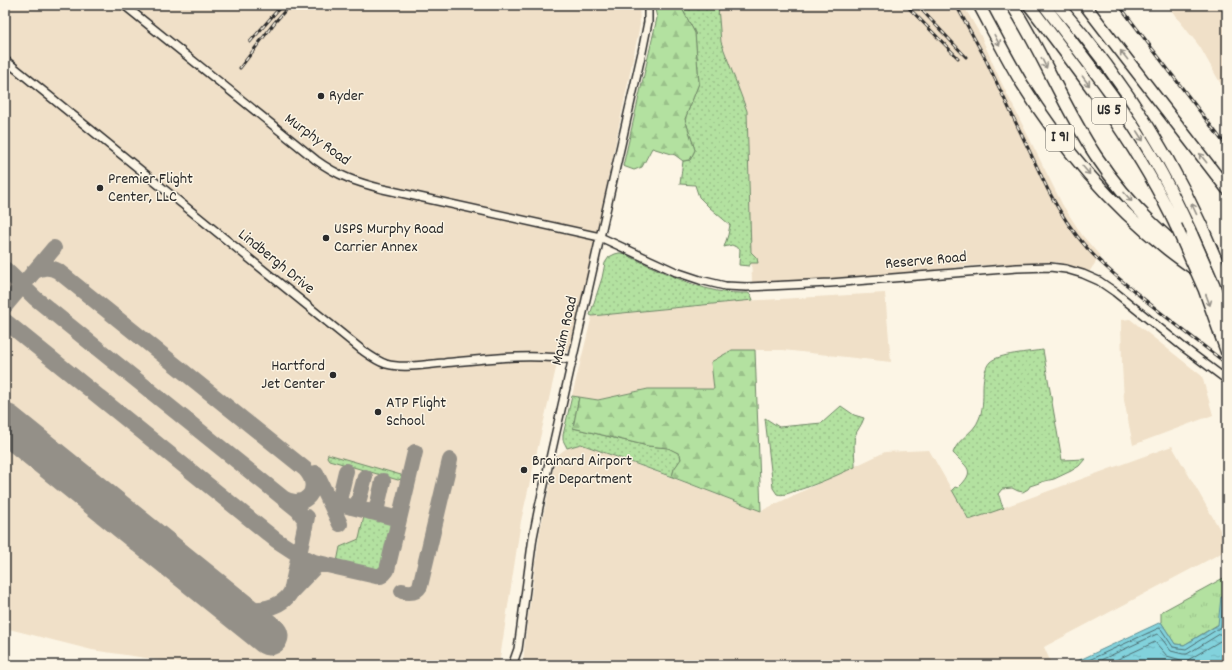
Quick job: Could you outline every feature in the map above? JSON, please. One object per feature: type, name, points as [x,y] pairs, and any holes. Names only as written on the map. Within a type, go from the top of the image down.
[{"type":"highway","name":"I 91","points":[[979,5],[1021,82],[1060,138],[1090,175],[1142,228],[1168,250],[1199,272],[1224,287]]},
{"type":"highway","points":[[1012,5],[1028,32],[1072,116],[1102,165],[1140,211],[1182,250],[1199,272]]},
{"type":"highway","name":"US 5","points":[[1029,5],[1122,130],[1146,169],[1176,226],[1204,289],[1227,352]]},
{"type":"highway","points":[[1044,5],[1119,105],[1152,156],[1192,235],[1214,285],[1227,323]]},
{"type":"highway","name":"US 5","points":[[1058,5],[1117,80],[1164,152],[1190,201],[1210,244],[1224,287]]},
{"type":"highway","points":[[1067,5],[1116,70],[1154,125],[1164,152]]},
{"type":"highway","points":[[1085,5],[1227,189]]},
{"type":"street","name":"Murphy Road","points":[[124,5],[316,160],[338,174],[383,189],[600,237]]},
{"type":"street","name":"Maxim Road","points":[[514,663],[518,649],[536,520],[648,22],[648,5]]},
{"type":"street","name":"Lindbergh Drive","points":[[5,60],[362,350],[378,360],[386,364],[405,366],[519,357],[542,357],[573,360]]},
{"type":"street","name":"Reserve Road","points":[[600,237],[676,272],[725,286],[747,287],[830,283],[1016,268],[1050,267],[1066,269],[1099,281],[1115,292],[1183,348],[1227,380]]},
{"type":"shaded area","points":[[5,5],[639,5],[640,25],[599,222],[570,349],[567,352],[561,351],[557,364],[521,521],[499,665],[193,665],[92,650],[5,628]]},
{"type":"shaded area","points":[[719,5],[963,5],[980,34],[1001,82],[1062,204],[1082,235],[1100,256],[1089,272],[1057,262],[966,266],[940,270],[752,283],[747,111],[721,42]]},
{"type":"shaded area","points":[[1167,5],[1227,5],[1227,95],[1200,47]]},
{"type":"shaded area","points":[[885,293],[891,362],[783,350],[732,350],[714,389],[648,389],[598,400],[572,396],[592,316],[742,301]]},
{"type":"shaded area","points":[[1130,319],[1202,376],[1213,415],[1133,445],[1124,400],[1122,365],[1121,320]]},
{"type":"shaded area","points":[[581,444],[761,511],[885,452],[929,450],[969,520],[1172,446],[1227,542],[1227,550],[1044,647],[1052,665],[523,665],[540,531],[556,456],[567,448]]},
{"type":"green space","points":[[654,5],[680,5],[695,33],[699,83],[685,119],[695,150],[690,160],[683,161],[675,155],[652,148],[642,167],[634,170],[623,166],[657,18]]},
{"type":"green space","points":[[680,5],[719,5],[721,42],[747,111],[751,252],[757,258],[758,263],[751,263],[749,266],[739,265],[740,249],[732,245],[724,247],[730,225],[699,197],[695,185],[680,184],[683,161],[690,160],[695,150],[685,119],[699,83],[695,33]]},
{"type":"green space","points":[[622,253],[669,275],[705,288],[721,292],[748,293],[751,295],[753,300],[592,316],[590,315],[602,278],[605,263],[609,257]]},
{"type":"green space","points":[[732,350],[755,350],[761,511],[672,477],[674,469],[681,459],[680,454],[668,448],[648,446],[573,428],[579,397],[598,400],[648,389],[714,389],[711,362]]},
{"type":"green space","points":[[1043,350],[1062,460],[1085,459],[1079,466],[1071,471],[1054,479],[1030,486],[1023,492],[1012,488],[1002,489],[998,494],[1004,508],[969,520],[952,490],[955,487],[958,488],[964,482],[967,477],[968,469],[953,453],[958,443],[974,428],[979,419],[983,401],[986,368],[990,362],[1000,357]]},
{"type":"green space","points":[[572,396],[579,397],[573,428],[648,446],[669,448],[680,454],[681,460],[674,469],[672,477],[581,444],[567,448],[563,440],[563,435]]},
{"type":"green space","points":[[841,406],[854,415],[864,418],[855,436],[855,467],[810,486],[782,495],[777,494],[773,488],[765,418],[779,427],[822,423]]},
{"type":"green space","points":[[328,454],[401,475],[402,478],[398,480],[329,460],[327,457]]},
{"type":"green space","points":[[365,512],[384,516],[393,522],[384,561],[378,569],[375,570],[337,562],[340,547],[359,539]]},
{"type":"green space","points":[[1227,576],[1227,624],[1217,625],[1184,645],[1175,644],[1161,622],[1161,612]]},
{"type":"water","points":[[1221,597],[1227,598],[1227,665],[1069,665],[1161,622],[1175,644],[1184,645],[1218,625]]},
{"type":"taxiway","points":[[5,306],[54,248]]},
{"type":"taxiway","points":[[33,272],[46,268],[52,268],[58,271],[305,469],[313,484],[309,496],[298,502],[283,498]]},
{"type":"taxiway","points":[[5,269],[35,298],[298,510],[304,518],[305,526]]},
{"type":"taxiway","points":[[5,321],[276,540],[299,555],[314,562],[376,576],[381,576],[385,573],[387,570],[415,452]]},
{"type":"taxiway","points":[[402,591],[412,592],[417,590],[420,586],[450,460]]},
{"type":"taxiway","points":[[336,513],[346,471]]},
{"type":"taxiway","points":[[316,473],[340,524]]},
{"type":"taxiway","points":[[351,507],[356,506],[358,503],[365,477]]},
{"type":"taxiway","points":[[370,512],[375,510],[377,507],[383,481]]},
{"type":"taxiway","points":[[330,500],[332,502],[399,519]]},
{"type":"taxiway","points":[[222,598],[239,607],[253,609],[275,606],[287,598],[291,592],[307,517]]},
{"type":"taxiway","points":[[290,593],[316,566],[323,564]]},
{"type":"runway","points":[[5,423],[269,636]]},
{"type":"railway","points":[[250,42],[282,5]]},
{"type":"railway","points":[[240,68],[290,5]]},
{"type":"railway","points":[[906,5],[958,58]]},
{"type":"railway","points":[[917,5],[966,57]]},
{"type":"railway","points":[[956,5],[984,56],[1048,190],[1061,213],[1076,234],[1092,254],[1115,275],[1157,310],[1227,364]]},
{"type":"railway","points":[[1119,5],[1227,147]]},
{"type":"place","name":"Ryder","points":[[321,96]]},
{"type":"place","name":"Premier Flight Center, LLC","points":[[100,188]]},
{"type":"place","name":"USPS Murphy Road Carrier Annex","points":[[326,238]]},
{"type":"place","name":"Hartford Jet Center","points":[[333,375]]},
{"type":"place","name":"ATP Flight School","points":[[378,412]]},
{"type":"place","name":"Brainard Airport Fire Department","points":[[524,470]]}]
